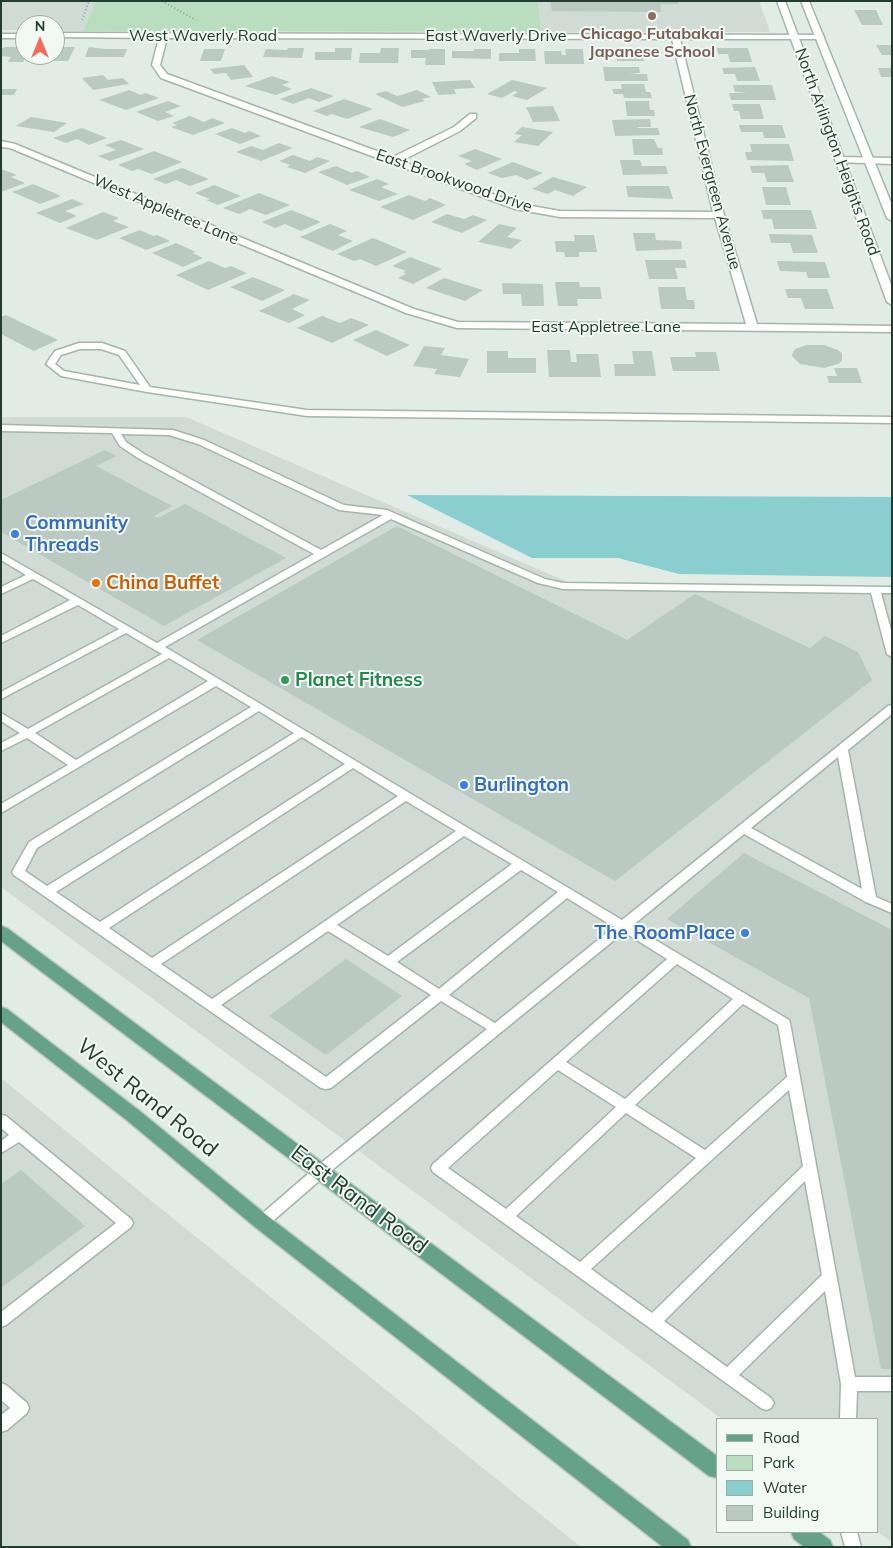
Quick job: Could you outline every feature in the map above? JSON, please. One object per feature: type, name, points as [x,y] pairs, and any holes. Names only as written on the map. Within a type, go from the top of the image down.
[{"type":"main road","name":"East Rand Road","points":[[1,932],[716,1468]]},
{"type":"main road","name":"West Rand Road","points":[[1,1013],[127,1111],[262,1222]]},
{"type":"main road","points":[[262,1222],[680,1547]]},
{"type":"main road","points":[[803,1533],[822,1547]]},
{"type":"street","name":"North Arlington Heights Road","points":[[781,1],[892,302]]},
{"type":"street","name":"North Arlington Heights Road","points":[[805,1],[892,218]]},
{"type":"street","name":"East Brookwood Drive","points":[[164,35],[156,65],[164,76],[518,207],[560,214],[719,215]]},
{"type":"street","points":[[1,36],[15,36]]},
{"type":"street","name":"West Waverly Road","points":[[65,36],[352,36]]},
{"type":"street","name":"East Waverly Drive","points":[[352,36],[820,37]]},
{"type":"street","name":"North Evergreen Avenue","points":[[675,36],[719,215],[753,328]]},
{"type":"street","points":[[393,161],[457,129],[473,116]]},
{"type":"street","name":"West Appletree Lane","points":[[1,144],[12,146],[330,278]]},
{"type":"street","points":[[839,160],[892,161]]},
{"type":"street","name":"East Appletree Lane","points":[[330,278],[410,311],[457,325],[892,329]]},
{"type":"lane","points":[[148,389],[122,353],[102,346],[80,346],[65,350],[58,353],[50,364],[61,373],[148,389],[307,413],[892,420]]},
{"type":"lane","points":[[1,428],[170,432],[193,440],[342,508],[384,512],[542,581],[563,586],[892,590]]},
{"type":"lane","points":[[114,430],[123,444],[135,452],[321,554]]},
{"type":"lane","points":[[156,647],[390,516]]},
{"type":"lane","points":[[1,556],[302,733],[565,893],[784,1023],[849,1384],[848,1418]]},
{"type":"lane","points":[[1,591],[33,575]]},
{"type":"lane","points":[[874,590],[888,629],[892,654]]},
{"type":"lane","points":[[1,640],[77,600]]},
{"type":"lane","points":[[1,696],[126,629]]},
{"type":"lane","points":[[1,748],[169,654]]},
{"type":"lane","points":[[1,809],[216,682]]},
{"type":"lane","points":[[258,707],[33,845],[18,872],[326,1084],[565,893]]},
{"type":"lane","points":[[262,1222],[321,1171],[892,708]]},
{"type":"lane","points":[[1,716],[76,765]]},
{"type":"lane","points":[[48,892],[302,733]]},
{"type":"lane","points":[[842,749],[870,900]]},
{"type":"lane","points":[[100,928],[352,764]]},
{"type":"lane","points":[[152,964],[405,796]]},
{"type":"lane","points":[[743,829],[870,900],[892,909]]},
{"type":"lane","points":[[212,1005],[463,831]]},
{"type":"lane","points":[[388,962],[519,865]]},
{"type":"lane","points":[[328,925],[496,1029]]},
{"type":"lane","points":[[675,958],[438,1168],[766,1403]]},
{"type":"lane","points":[[506,1217],[742,998]]},
{"type":"lane","points":[[557,1063],[706,1157]]},
{"type":"lane","points":[[580,1270],[794,1078]]},
{"type":"lane","points":[[1,1120],[126,1223],[1,1321]]},
{"type":"lane","points":[[1,1148],[19,1135]]},
{"type":"lane","points":[[653,1322],[810,1168]]},
{"type":"lane","points":[[728,1376],[830,1277]]},
{"type":"lane","points":[[849,1384],[892,1384]]},
{"type":"lane","points":[[1,1390],[21,1408],[1,1425]]},
{"type":"lane","points":[[849,1533],[853,1547]]},
{"type":"path","points":[[80,27],[89,1]]},
{"type":"path","points":[[162,1],[201,22],[186,28],[184,35]]},
{"type":"shaded area","points":[[1,1],[96,1],[83,31],[65,31],[65,15],[15,15],[15,30],[1,30]]},
{"type":"shaded area","name":"Chicago Futabakai Japanese School","points":[[538,1],[759,1],[770,32],[541,32]]},
{"type":"shaded area","points":[[1,417],[186,417],[584,589],[892,592],[892,1542],[878,1532],[878,1418],[721,1418],[1,887]]},
{"type":"shaded area","points":[[1,1078],[159,1207],[581,1547],[1,1547]]},
{"type":"green space","points":[[96,1],[538,1],[541,32],[83,31]]},
{"type":"water","points":[[407,495],[892,497],[892,577],[679,574],[618,558],[532,558]]},
{"type":"building","name":"Chicago Futabakai Japanese School","points":[[550,1],[678,1],[679,4],[660,4],[661,12],[552,11]]},
{"type":"building","points":[[854,10],[876,10],[883,25],[862,25]]},
{"type":"building","points":[[876,45],[892,45],[892,55],[882,55]]},
{"type":"building","points":[[15,47],[15,62],[8,62],[11,57],[1,56],[1,49]]},
{"type":"building","points":[[65,47],[75,47],[68,61],[65,61]]},
{"type":"building","points":[[89,47],[127,49],[124,57],[85,57]]},
{"type":"building","points":[[288,48],[304,48],[302,58],[263,57],[266,49],[287,50]]},
{"type":"building","points":[[335,48],[352,48],[351,60],[315,60],[315,52],[335,52]]},
{"type":"building","points":[[381,48],[399,48],[398,63],[359,63],[360,53],[380,53]]},
{"type":"building","points":[[615,48],[638,48],[639,56],[643,56],[644,61],[617,61]]},
{"type":"building","points":[[717,48],[748,48],[752,62],[730,62],[728,54],[718,54]]},
{"type":"building","points":[[204,49],[225,49],[221,61],[200,61]]},
{"type":"building","points":[[445,49],[445,65],[425,65],[426,58],[411,58],[411,50]]},
{"type":"building","points":[[474,49],[491,49],[491,59],[452,58],[452,51],[474,51]]},
{"type":"building","points":[[519,49],[535,49],[536,61],[499,61],[499,53],[519,53]]},
{"type":"building","points":[[565,49],[583,49],[584,64],[545,64],[544,51],[561,51],[562,55],[566,55]]},
{"type":"building","points":[[244,65],[253,77],[231,80],[226,73],[214,74],[210,69]]},
{"type":"building","points":[[603,67],[639,67],[640,73],[628,74],[647,74],[648,81],[605,81]]},
{"type":"building","points":[[755,67],[760,81],[737,81],[735,74],[724,74],[722,68]]},
{"type":"building","points":[[878,68],[892,68],[892,77],[881,77]]},
{"type":"building","points":[[103,75],[108,80],[123,78],[129,84],[93,90],[82,78]]},
{"type":"building","points":[[272,76],[290,82],[282,85],[292,89],[276,95],[245,86]]},
{"type":"building","points":[[470,80],[475,88],[454,89],[456,94],[438,95],[432,82]]},
{"type":"building","points":[[512,80],[547,88],[527,100],[512,96],[518,92],[514,91],[502,98],[487,94]]},
{"type":"building","points":[[621,84],[644,84],[646,92],[650,92],[652,98],[624,98],[623,94],[614,94],[612,89],[622,89]]},
{"type":"building","points":[[733,85],[772,85],[776,100],[731,100],[729,93],[749,93],[735,92]]},
{"type":"building","points":[[311,88],[334,96],[319,102],[309,98],[293,104],[280,99]]},
{"type":"building","points":[[1,89],[17,89],[14,95],[1,95]]},
{"type":"building","points":[[129,90],[141,95],[146,93],[159,98],[126,110],[99,100]]},
{"type":"building","points":[[417,90],[431,97],[421,99],[425,101],[402,107],[375,94],[386,91],[397,96]]},
{"type":"building","points":[[344,99],[373,109],[347,119],[332,114],[327,116],[313,111]]},
{"type":"building","points":[[168,101],[181,106],[165,112],[174,116],[158,121],[136,112]]},
{"type":"building","points":[[625,101],[649,101],[650,110],[654,110],[655,116],[627,116]]},
{"type":"building","points":[[732,104],[760,104],[764,119],[741,119],[739,111],[734,111]]},
{"type":"building","points":[[553,106],[560,121],[533,122],[526,107]]},
{"type":"building","points":[[190,116],[204,122],[212,118],[225,123],[193,135],[171,127],[177,125],[172,123]]},
{"type":"building","points":[[31,117],[67,123],[54,132],[16,126]]},
{"type":"building","points":[[380,119],[410,130],[393,137],[359,127]]},
{"type":"building","points":[[650,119],[651,127],[638,128],[658,128],[660,135],[615,136],[612,120]]},
{"type":"building","points":[[739,125],[782,125],[786,138],[764,138],[763,132],[741,132]]},
{"type":"building","points":[[522,127],[553,132],[538,146],[514,142],[522,135],[514,134]]},
{"type":"building","points":[[82,128],[107,138],[89,145],[77,139],[66,143],[53,138]]},
{"type":"building","points":[[232,128],[245,133],[249,131],[261,136],[240,144],[215,134]]},
{"type":"building","points":[[632,139],[654,139],[658,148],[662,148],[663,155],[634,155]]},
{"type":"building","points":[[121,140],[144,149],[110,161],[98,156],[116,150],[105,145]]},
{"type":"building","points":[[279,143],[293,148],[261,161],[236,152],[251,146],[263,150]]},
{"type":"building","points":[[750,144],[789,144],[794,161],[747,160],[745,152],[752,152]]},
{"type":"building","points":[[475,149],[502,159],[477,170],[464,164],[472,161],[458,156]]},
{"type":"building","points":[[154,151],[182,162],[152,174],[138,169],[132,171],[118,165]]},
{"type":"building","points":[[293,155],[310,161],[317,157],[330,161],[305,173],[287,167],[290,165],[279,161]]},
{"type":"building","points":[[620,160],[640,160],[642,166],[666,166],[668,174],[623,175]]},
{"type":"building","points":[[513,162],[543,173],[527,180],[516,175],[502,178],[488,173]]},
{"type":"building","points":[[788,165],[794,182],[767,182],[764,173],[752,173],[750,166]]},
{"type":"building","points":[[336,166],[352,173],[357,171],[370,177],[347,185],[318,172]]},
{"type":"building","points":[[182,168],[209,179],[190,186],[176,180],[166,184],[153,179]]},
{"type":"building","points":[[1,169],[17,175],[11,177],[25,183],[1,192]]},
{"type":"building","points":[[553,177],[587,187],[573,196],[555,190],[548,194],[532,189]]},
{"type":"building","points":[[377,179],[389,184],[381,187],[398,194],[379,201],[349,190]]},
{"type":"building","points":[[33,184],[61,196],[40,204],[12,192]]},
{"type":"building","points":[[214,185],[241,196],[218,205],[206,200],[210,199],[195,193]]},
{"type":"building","points":[[626,186],[669,186],[673,199],[628,197]]},
{"type":"building","points":[[762,187],[786,187],[791,205],[766,205]]},
{"type":"building","points":[[259,193],[290,205],[266,215],[250,209],[239,214],[223,208]]},
{"type":"building","points":[[409,195],[425,201],[430,198],[446,205],[413,220],[380,207]]},
{"type":"building","points":[[72,199],[84,204],[65,211],[77,216],[60,223],[36,213]]},
{"type":"building","points":[[291,210],[321,222],[301,231],[285,224],[275,228],[262,222]]},
{"type":"building","points":[[761,210],[811,210],[817,229],[774,229],[772,219],[764,219]]},
{"type":"building","points":[[103,212],[119,218],[113,221],[129,227],[97,240],[66,228]]},
{"type":"building","points":[[447,214],[464,219],[473,215],[487,220],[462,233],[431,222]]},
{"type":"building","points":[[330,224],[347,231],[338,235],[353,241],[333,251],[300,237]]},
{"type":"building","points":[[499,224],[517,228],[507,237],[522,240],[511,249],[478,242]]},
{"type":"building","points":[[140,230],[170,241],[146,250],[119,238]]},
{"type":"building","points":[[633,233],[655,233],[656,240],[681,241],[682,249],[636,251]]},
{"type":"building","points":[[769,234],[812,235],[818,253],[793,253],[790,243],[771,243]]},
{"type":"building","points":[[574,235],[594,235],[597,252],[579,252],[579,257],[565,257],[564,252],[556,252],[555,241],[575,241]]},
{"type":"building","points":[[373,238],[407,252],[376,266],[360,259],[354,261],[337,254]]},
{"type":"building","points":[[176,243],[196,252],[192,253],[203,258],[183,267],[152,253]]},
{"type":"building","points":[[410,257],[442,269],[413,284],[398,278],[406,274],[403,272],[406,271],[392,266]]},
{"type":"building","points":[[645,260],[685,260],[687,268],[675,268],[678,279],[649,279]]},
{"type":"building","points":[[209,261],[225,268],[231,266],[247,273],[208,290],[176,275]]},
{"type":"building","points":[[777,261],[825,262],[830,278],[808,278],[806,272],[780,271]]},
{"type":"building","points":[[253,277],[285,290],[262,301],[230,287]]},
{"type":"building","points":[[444,278],[483,290],[465,301],[426,288]]},
{"type":"building","points":[[555,282],[579,282],[580,287],[600,287],[602,299],[577,299],[578,306],[558,306]]},
{"type":"building","points":[[502,283],[543,284],[544,306],[522,306],[521,294],[503,294]]},
{"type":"building","points":[[658,287],[685,287],[687,300],[694,300],[695,309],[661,309]]},
{"type":"building","points":[[785,289],[827,289],[834,309],[805,309],[801,298],[788,298]]},
{"type":"building","points":[[294,294],[310,300],[292,309],[305,315],[289,323],[259,311]]},
{"type":"building","points":[[6,315],[58,340],[34,351],[1,334],[1,317]]},
{"type":"building","points":[[322,316],[340,323],[351,318],[369,325],[332,343],[297,328]]},
{"type":"building","points":[[376,330],[410,345],[387,356],[353,340]]},
{"type":"building","points":[[807,345],[824,345],[838,350],[842,353],[842,361],[824,368],[800,364],[792,356],[793,352],[795,349]]},
{"type":"building","points":[[424,346],[445,348],[441,355],[469,359],[460,377],[434,374],[437,369],[413,366]]},
{"type":"building","points":[[547,350],[570,350],[571,362],[577,362],[576,354],[598,354],[601,377],[549,377]]},
{"type":"building","points":[[487,351],[508,351],[508,358],[536,358],[536,373],[487,373]]},
{"type":"building","points":[[632,351],[652,351],[656,376],[615,376],[614,364],[634,364]]},
{"type":"building","points":[[695,352],[716,352],[720,371],[673,371],[670,357],[696,357]]},
{"type":"building","points":[[834,368],[857,368],[862,383],[829,383],[827,376],[837,376]]},
{"type":"building","points":[[105,450],[117,456],[96,466],[172,506],[154,516],[158,518],[185,504],[286,558],[164,626],[1,532],[1,500]]},
{"type":"building","points":[[397,526],[627,640],[695,594],[810,648],[825,636],[858,652],[872,680],[615,881],[197,640]]},
{"type":"building","points":[[744,853],[892,930],[892,1369],[881,1369],[809,998],[667,919]]},
{"type":"building","points":[[346,959],[402,996],[326,1055],[269,1016]]},
{"type":"building","points":[[21,1170],[85,1226],[1,1288],[1,1184]]},
{"type":"place","name":"Chicago Futabakai Japanese School","points":[[652,16]]},
{"type":"place","name":"Community Threads","points":[[15,534]]},
{"type":"place","name":"China Buffet","points":[[96,583]]},
{"type":"place","name":"Planet Fitness","points":[[285,680]]},
{"type":"place","name":"Burlington","points":[[464,785]]},
{"type":"place","name":"The RoomPlace","points":[[745,933]]}]
